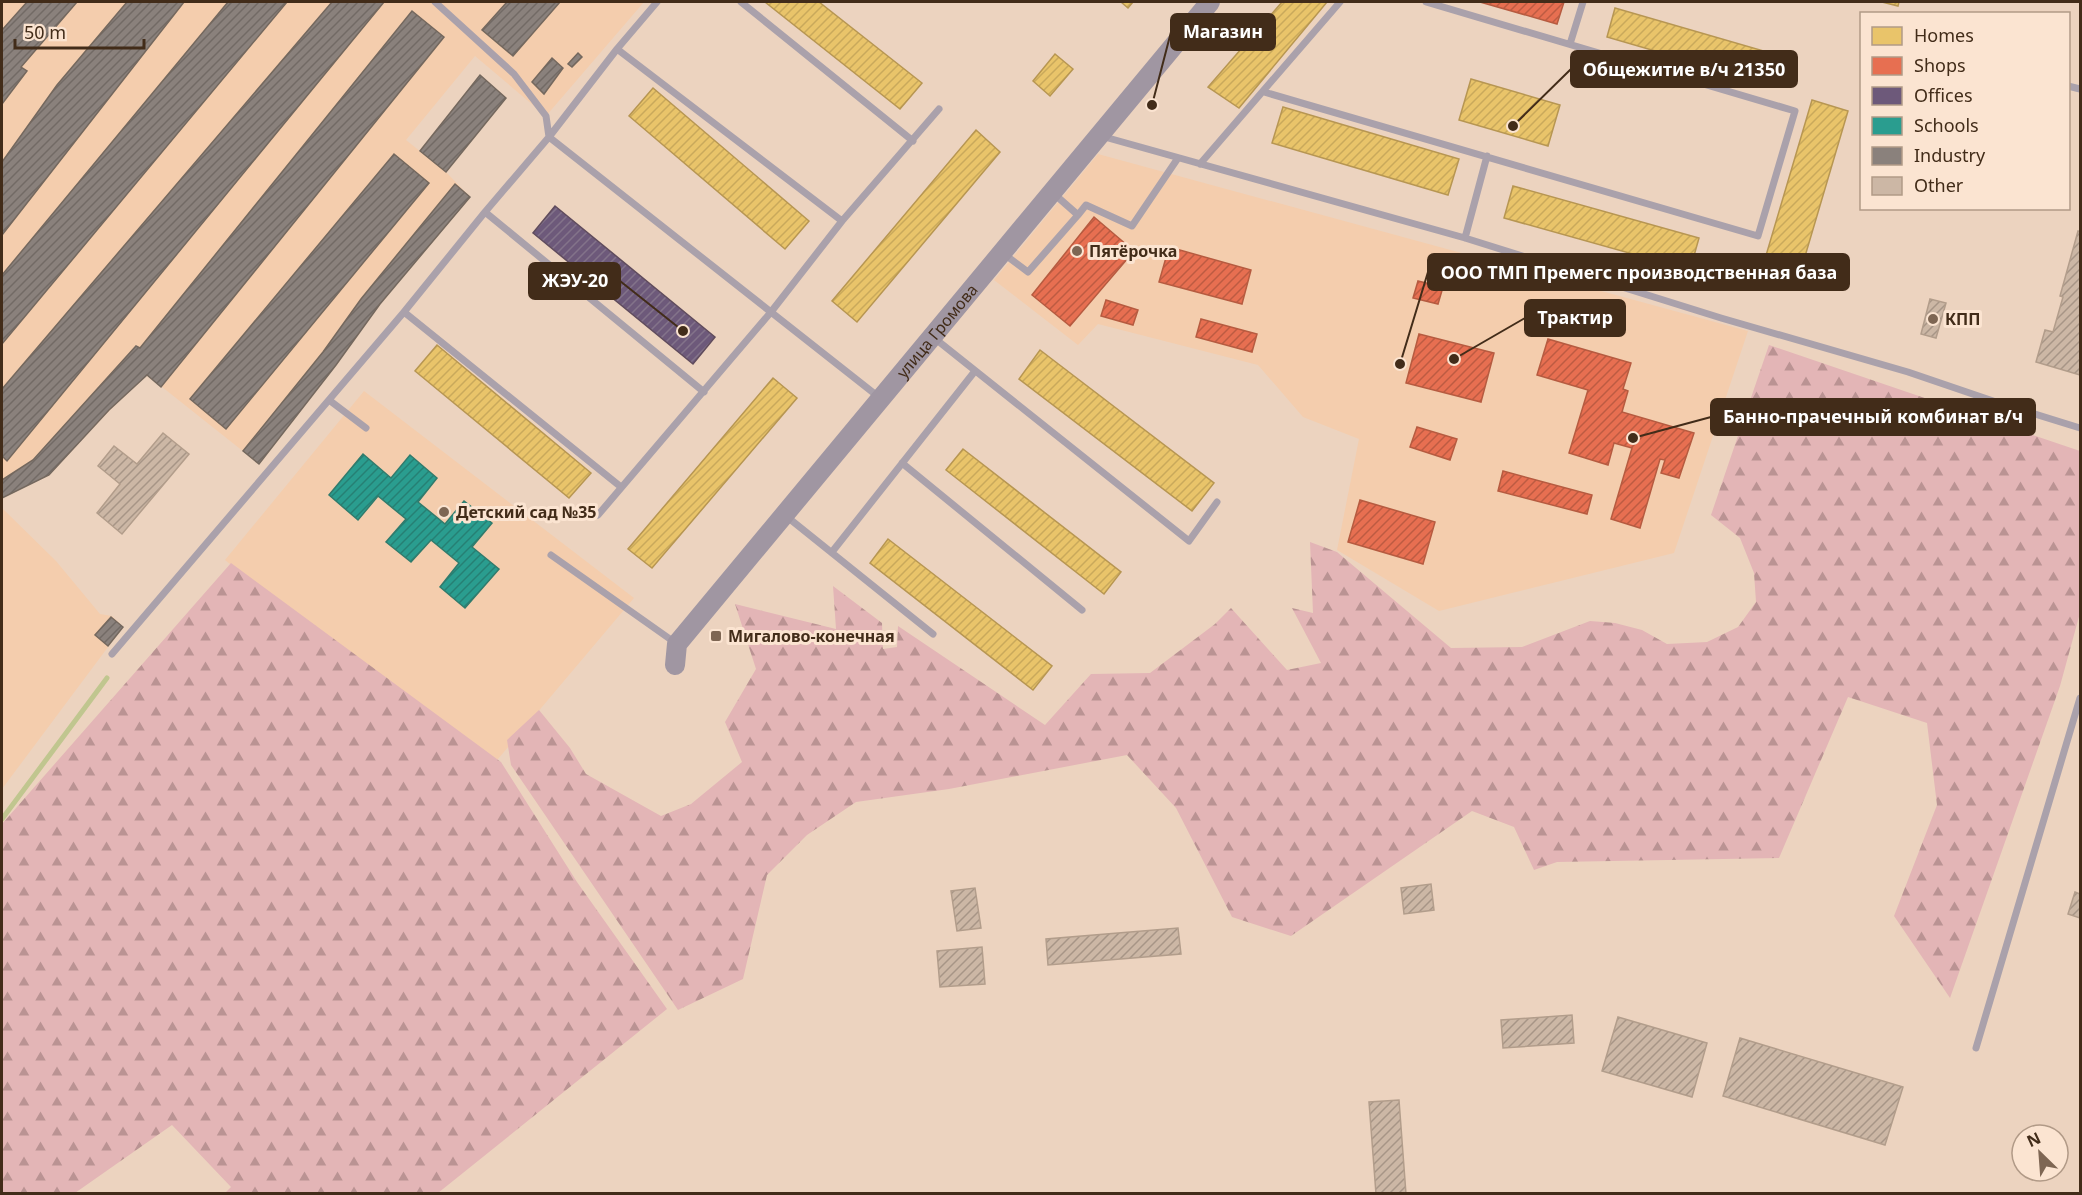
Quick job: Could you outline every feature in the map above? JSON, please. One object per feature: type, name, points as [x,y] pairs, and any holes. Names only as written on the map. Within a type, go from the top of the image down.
[{"type":"street","name":"улица Громова","points":[[677,644],[1210,2]]},
{"type":"street","points":[[675,665],[677,644]]},
{"type":"lane","points":[[435,2],[514,74],[546,116],[549,137],[881,399]]},
{"type":"lane","points":[[112,654],[404,312],[657,2]]},
{"type":"lane","points":[[741,2],[912,141]]},
{"type":"lane","points":[[1200,164],[1340,2]]},
{"type":"lane","points":[[1264,92],[1758,236],[1796,111],[1426,2]]},
{"type":"lane","points":[[1570,44],[1583,2]]},
{"type":"lane","points":[[617,49],[842,221]]},
{"type":"lane","points":[[598,515],[771,312],[842,221],[939,109]]},
{"type":"lane","points":[[1099,135],[1465,238],[1721,318],[1908,372],[2080,428]]},
{"type":"lane","points":[[1465,238],[1487,156]]},
{"type":"lane","points":[[1002,252],[1028,272],[1086,205],[1132,226],[1178,158]]},
{"type":"lane","points":[[1052,192],[1078,215]]},
{"type":"lane","points":[[484,212],[704,392]]},
{"type":"lane","points":[[404,312],[621,487]]},
{"type":"lane","points":[[932,336],[1189,541],[1217,502]]},
{"type":"lane","points":[[832,552],[975,371]]},
{"type":"lane","points":[[329,400],[366,428]]},
{"type":"lane","points":[[903,463],[1083,610]]},
{"type":"lane","points":[[785,515],[933,634]]},
{"type":"lane","points":[[551,555],[677,644]]},
{"type":"lane","points":[[1976,1048],[2080,698]]},
{"type":"shaded area","points":[[2,2],[644,2],[546,116],[475,56],[406,140],[446,172],[470,197],[380,304],[259,464],[147,375],[109,411],[49,475],[2,498]]},
{"type":"shaded area","points":[[1098,154],[1748,331],[1674,553],[1439,611],[1337,550],[1359,439],[1303,417],[1258,365],[1098,324],[1078,345],[994,280]]},
{"type":"shaded area","points":[[364,391],[634,598],[487,772],[225,560]]},
{"type":"shaded area","points":[[2,508],[56,561],[100,614],[112,616],[123,627],[2,789]]},
{"type":"green space","points":[[1769,345],[2080,451],[2080,613],[2060,686],[1950,998],[1894,916],[1937,805],[1927,723],[1848,697],[1779,858],[1557,862],[1534,870],[1514,827],[1472,811],[1291,936],[1232,917],[1176,808],[1127,755],[949,789],[856,802],[807,835],[767,875],[743,979],[678,1010],[511,765],[507,740],[539,710],[570,748],[586,774],[661,816],[691,804],[742,762],[725,722],[756,669],[735,604],[836,629],[833,586],[882,623],[883,649],[897,647],[898,626],[1045,725],[1091,674],[1150,673],[1215,624],[1231,608],[1287,670],[1321,663],[1292,608],[1313,613],[1310,542],[1337,552],[1451,648],[1522,647],[1590,621],[1615,623],[1642,630],[1667,644],[1707,642],[1738,627],[1756,602],[1754,573],[1740,538],[1711,515]]},
{"type":"green space","points":[[231,563],[501,762],[577,882],[667,1009],[438,1193],[225,1193],[231,1187],[172,1125],[75,1193],[2,1193],[2,824]]},
{"type":"building: Homes","points":[[765,2],[819,2],[922,83],[900,109]]},
{"type":"building: Homes","points":[[1121,2],[1133,2],[1128,8]]},
{"type":"building: Homes","points":[[1282,2],[1327,2],[1239,108],[1208,87]]},
{"type":"building: Homes","points":[[1882,2],[1899,2],[1898,6]]},
{"type":"building: Homes","points":[[1615,8],[1788,58],[1779,87],[1607,37]]},
{"type":"building: Homes","points":[[1055,54],[1073,69],[1050,96],[1033,81]]},
{"type":"building: Homes","points":[[1471,79],[1560,105],[1548,146],[1459,120]]},
{"type":"building: Homes","points":[[653,88],[809,221],[785,249],[629,116]]},
{"type":"building: Homes","points":[[1812,100],[1848,111],[1798,280],[1762,269]]},
{"type":"building: Homes","points":[[1283,107],[1459,159],[1448,195],[1272,143]]},
{"type":"building: Homes","points":[[976,130],[1000,152],[857,322],[832,301]]},
{"type":"building: Homes","points":[[1513,186],[1699,238],[1690,270],[1504,218]]},
{"type":"building: Homes","points":[[437,345],[591,473],[569,498],[415,371]]},
{"type":"building: Homes","points":[[1040,350],[1214,483],[1192,511],[1019,379]]},
{"type":"building: Homes","points":[[773,378],[797,398],[652,568],[628,549]]},
{"type":"building: Homes","points":[[963,449],[1121,572],[1104,594],[946,470]]},
{"type":"building: Homes","points":[[888,539],[1052,666],[1033,690],[870,563]]},
{"type":"building: Shops","points":[[1480,2],[1564,2],[1557,24]]},
{"type":"building: Shops","points":[[1094,217],[1134,251],[1070,326],[1032,295]]},
{"type":"building: Shops","points":[[1169,247],[1251,270],[1242,304],[1159,282]]},
{"type":"building: Shops","points":[[1418,281],[1443,287],[1438,304],[1413,298]]},
{"type":"building: Shops","points":[[1106,300],[1138,310],[1133,325],[1101,316]]},
{"type":"building: Shops","points":[[1201,319],[1257,334],[1252,352],[1196,337]]},
{"type":"building: Shops","points":[[1419,334],[1494,353],[1481,402],[1406,383]]},
{"type":"building: Shops","points":[[1548,339],[1631,363],[1623,389],[1628,391],[1622,412],[1694,433],[1679,478],[1661,473],[1665,460],[1660,459],[1640,528],[1611,519],[1632,448],[1614,443],[1608,465],[1569,453],[1588,390],[1537,375]]},
{"type":"building: Shops","points":[[1417,427],[1457,439],[1450,460],[1410,447]]},
{"type":"building: Shops","points":[[1503,471],[1592,495],[1587,514],[1498,491]]},
{"type":"building: Shops","points":[[1360,500],[1435,522],[1423,564],[1348,542]]},
{"type":"building: Offices","points":[[555,206],[715,337],[693,364],[533,233]]},
{"type":"building: Schools","points":[[363,454],[391,478],[410,455],[437,478],[418,502],[445,524],[464,501],[492,523],[472,547],[499,569],[465,608],[440,587],[459,563],[431,540],[411,562],[386,542],[406,519],[378,496],[358,520],[329,495]]},
{"type":"building: Industry","points":[[27,2],[77,2],[21,67],[27,71],[2,104],[2,30]]},
{"type":"building: Industry","points":[[127,2],[184,2],[2,235],[2,162],[57,85]]},
{"type":"building: Industry","points":[[228,2],[287,2],[2,344],[2,275]]},
{"type":"building: Industry","points":[[332,2],[384,2],[7,461],[2,456],[2,389]]},
{"type":"building: Industry","points":[[507,2],[560,2],[513,56],[482,30]]},
{"type":"building: Industry","points":[[412,11],[444,37],[161,387],[147,375],[109,410],[49,475],[2,498],[2,480],[33,460],[136,346],[140,348]]},
{"type":"building: Industry","points":[[578,53],[582,57],[572,67],[568,64]]},
{"type":"building: Industry","points":[[552,58],[563,68],[544,94],[532,82]]},
{"type":"building: Industry","points":[[480,75],[506,98],[446,172],[420,151]]},
{"type":"building: Industry","points":[[394,154],[429,183],[226,429],[190,399]]},
{"type":"building: Industry","points":[[455,184],[470,197],[380,304],[259,464],[243,451],[323,352],[361,299]]},
{"type":"building: Industry","points":[[111,617],[123,627],[108,646],[95,635]]},
{"type":"building: Other","points":[[2078,231],[2080,232],[2080,375],[2036,362],[2045,330],[2053,332],[2063,297],[2060,296]]},
{"type":"building: Other","name":"КПП","points":[[1930,299],[1946,303],[1936,338],[1921,334]]},
{"type":"building: Other","points":[[163,433],[189,454],[122,534],[97,513],[120,484],[98,466],[114,446],[137,464]]},
{"type":"building: Other","points":[[1431,884],[1434,910],[1404,914],[1401,888]]},
{"type":"building: Other","points":[[975,888],[981,928],[957,931],[951,891]]},
{"type":"building: Other","points":[[2075,892],[2080,894],[2080,918],[2068,914]]},
{"type":"building: Other","points":[[1178,928],[1181,954],[1048,965],[1046,939]]},
{"type":"building: Other","points":[[982,947],[985,984],[940,987],[937,951]]},
{"type":"building: Other","points":[[1572,1015],[1574,1043],[1503,1048],[1501,1020]]},
{"type":"building: Other","points":[[1618,1017],[1707,1043],[1692,1097],[1602,1071]]},
{"type":"building: Other","points":[[1740,1038],[1903,1087],[1885,1145],[1723,1096]]},
{"type":"building: Other","points":[[1399,1100],[1406,1194],[1376,1194],[1369,1102]]},
{"type":"waterway","points":[[2,819],[107,678]]},
{"type":"place","name":"Магазин","points":[[1152,105]]},
{"type":"place","name":"Общежитие в/ч 21350","points":[[1513,126]]},
{"type":"place","name":"Пятёрочка","points":[[1077,251]]},
{"type":"place","name":"КПП","points":[[1933,319]]},
{"type":"place","name":"ЖЭУ-20","points":[[683,331]]},
{"type":"place","name":"Трактир","points":[[1454,359]]},
{"type":"place","name":"ООО ТМП Премегс производственная база","points":[[1400,364]]},
{"type":"place","name":"Банно-прачечный комбинат в/ч","points":[[1633,438]]},
{"type":"place","name":"Детский сад №35","points":[[444,512]]},
{"type":"place","name":"Мигалово-конечная","points":[[716,636]]}]
